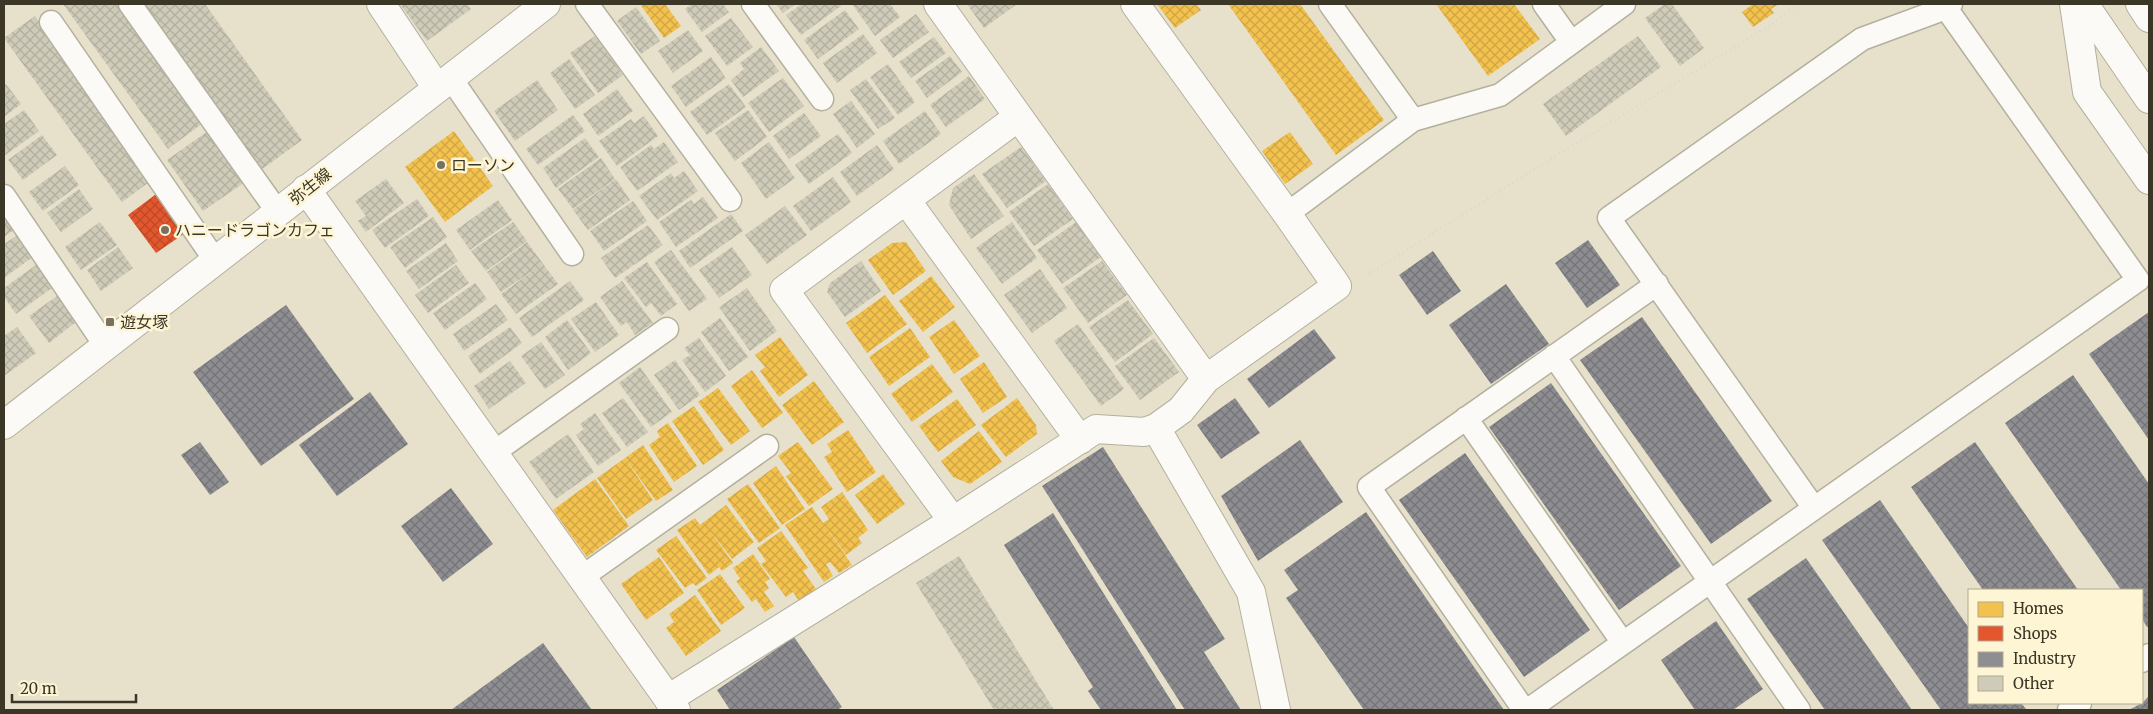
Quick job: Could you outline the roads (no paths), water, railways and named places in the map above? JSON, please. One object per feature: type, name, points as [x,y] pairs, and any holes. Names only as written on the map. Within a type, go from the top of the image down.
[{"type":"street","points":[[380,4],[443,83]]},
{"type":"street","name":"弥生線","points":[[4,424],[546,4]]},
{"type":"street","points":[[938,4],[1206,379]]},
{"type":"street","points":[[306,189],[672,704],[1096,429],[1144,432],[1156,428],[1181,410],[1206,379],[1337,286],[1135,4]]},
{"type":"street","points":[[2074,4],[2086,92],[2149,180]]},
{"type":"street","points":[[2084,4],[2149,99]]},
{"type":"street","points":[[2140,4],[2149,18]]},
{"type":"street","points":[[953,521],[784,290],[1018,117]]},
{"type":"street","points":[[906,200],[1080,440]]},
{"type":"street","points":[[1156,428],[1251,592],[1276,710]]},
{"type":"lane","points":[[130,4],[277,211]]},
{"type":"lane","points":[[587,4],[730,200]]},
{"type":"lane","points":[[754,4],[822,99]]},
{"type":"lane","points":[[1330,4],[1413,120]]},
{"type":"lane","points":[[1544,4],[1571,42]]},
{"type":"lane","points":[[1287,214],[1413,120],[1500,95],[1624,4]]},
{"type":"lane","points":[[1657,284],[1368,487],[1526,710],[1623,643],[2138,280],[1948,6],[1862,40],[1610,218],[1657,284],[1814,508]]},
{"type":"lane","points":[[51,22],[215,260]]},
{"type":"lane","points":[[443,83],[572,254]]},
{"type":"lane","points":[[4,196],[105,345]]},
{"type":"lane","points":[[493,452],[667,329]]},
{"type":"lane","points":[[1554,356],[1799,710]]},
{"type":"lane","points":[[1466,418],[1623,643]]},
{"type":"lane","points":[[582,577],[767,446]]},
{"type":"place","name":"ローソン","points":[[441,165]]},
{"type":"place","name":"ハニードラゴンカフェ","points":[[165,230]]},
{"type":"place","name":"遊女塚","points":[[110,322]]}]
